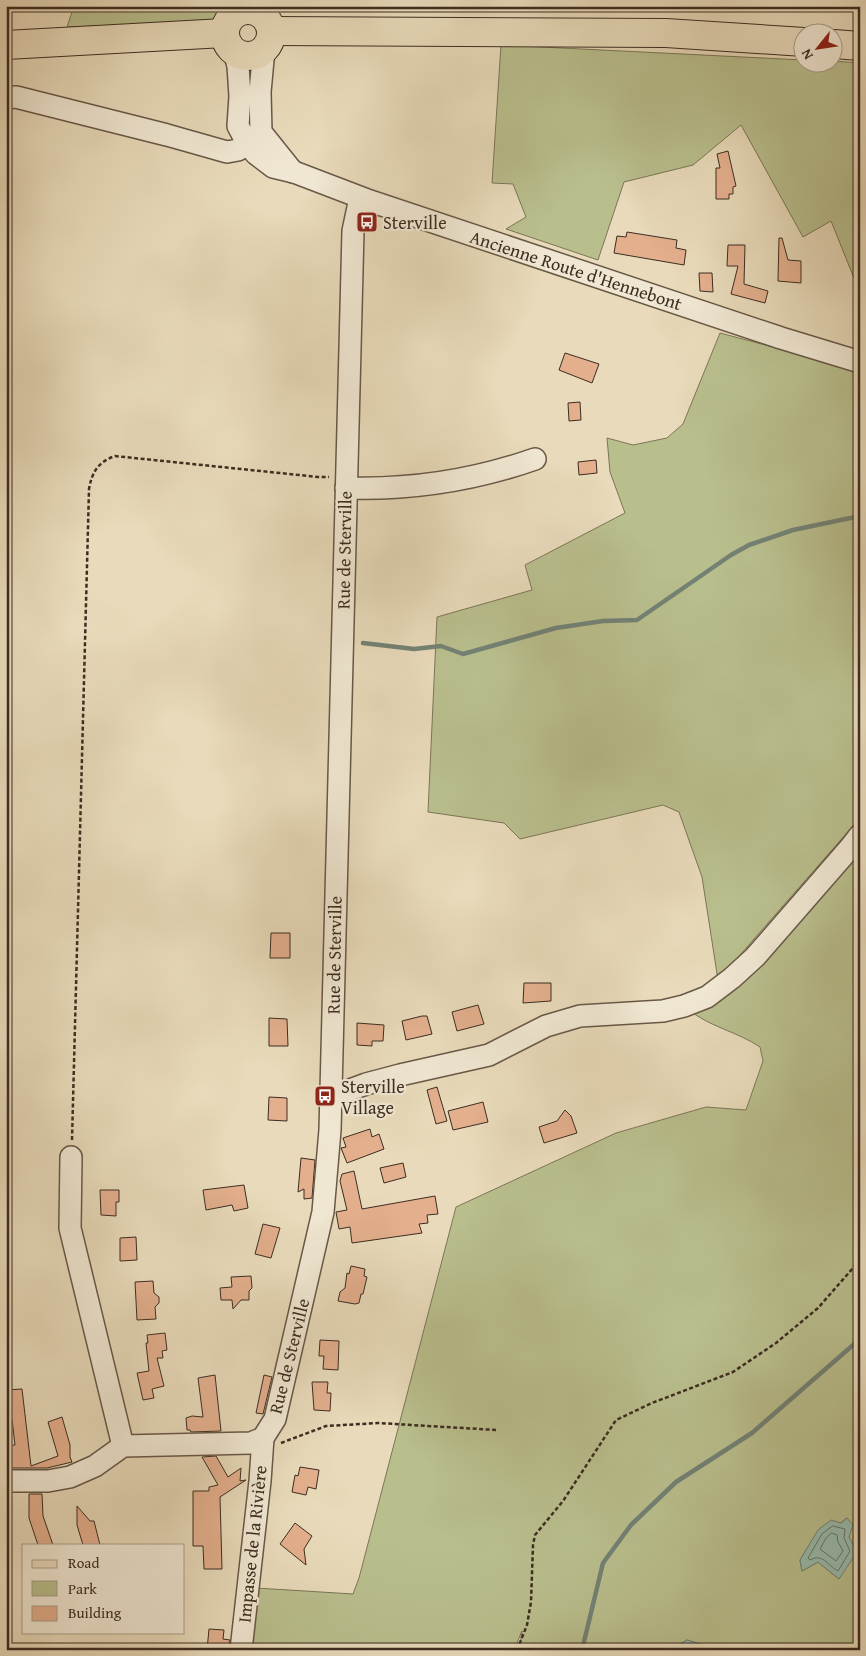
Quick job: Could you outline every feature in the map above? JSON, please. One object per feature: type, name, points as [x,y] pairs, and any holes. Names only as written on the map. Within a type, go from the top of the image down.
[{"type":"main road","points":[[251,8],[269,23],[267,40],[256,54],[241,55],[229,42],[231,18],[251,8]]},
{"type":"main road","points":[[267,40],[666,33],[794,41]]},
{"type":"main road","points":[[6,45],[229,42]]},
{"type":"main road","points":[[844,45],[860,46]]},
{"type":"street","points":[[249,134],[260,92],[267,40]]},
{"type":"street","points":[[229,42],[238,66],[240,96],[249,134]]},
{"type":"street","points":[[6,98],[16,97],[198,144],[230,134],[249,134]]},
{"type":"street","name":"Ancienne Route d'Hennebont","points":[[249,134],[256,154],[274,167],[294,172],[360,198],[781,338],[860,362]]},
{"type":"street","name":"Rue de Sterville","points":[[263,1438],[275,1419],[324,1212],[331,1097],[353,231],[360,198]]},
{"type":"street","points":[[346,482],[361,488],[438,483],[475,477],[536,459]]},
{"type":"street","points":[[331,1097],[375,1081],[489,1055],[546,1026],[580,1016],[663,1011],[684,1006],[707,997],[755,957],[860,835]]},
{"type":"street","points":[[71,1157],[70,1228],[123,1446]]},
{"type":"street","points":[[6,1481],[48,1481],[70,1477],[95,1466],[123,1446],[251,1443],[263,1438]]},
{"type":"street","name":"Impasse de la Rivière","points":[[240,1650],[260,1481],[263,1438]]},
{"type":"path","points":[[71,1157],[89,489],[94,471],[105,460],[115,456],[318,477],[346,482]]},
{"type":"path","points":[[518,1650],[527,1624],[531,1602],[533,1545],[536,1535],[563,1501],[616,1420],[652,1403],[733,1372],[747,1363],[776,1343],[818,1308],[860,1260]]},
{"type":"path","points":[[263,1438],[281,1443],[326,1426],[378,1423],[496,1430]]},
{"type":"green space","points":[[74,6],[227,6],[225,13],[213,22],[67,27]]},
{"type":"green space","points":[[501,45],[794,60],[794,72],[844,72],[844,62],[860,63],[860,293],[831,221],[803,237],[741,125],[693,165],[624,182],[598,260],[506,229],[526,217],[513,184],[492,183]]},
{"type":"green space","points":[[720,333],[856,369],[860,361],[860,818],[718,980],[702,877],[679,812],[663,805],[520,839],[504,823],[428,812],[437,617],[532,590],[525,565],[625,513],[610,472],[607,438],[633,445],[667,438],[683,424]]},
{"type":"green space","points":[[860,847],[860,1650],[721,1650],[687,1640],[669,1650],[519,1650],[522,1631],[514,1650],[252,1650],[256,1588],[353,1594],[359,1578],[456,1207],[616,1133],[706,1107],[746,1110],[763,1061],[760,1047],[743,1037],[706,1021],[689,1010]],"holes":[[[847,1518],[849,1537],[839,1579],[818,1562],[802,1571],[800,1560],[808,1547]]]},
{"type":"water","points":[[847,1518],[853,1525],[849,1537],[857,1552],[839,1579],[818,1562],[802,1571],[800,1560],[818,1530],[831,1520],[841,1523]]},
{"type":"water","points":[[687,1640],[721,1650],[669,1650]]},
{"type":"building","points":[[728,151],[736,186],[733,187],[733,194],[729,194],[729,199],[716,199],[716,168],[720,168],[717,154]]},
{"type":"building","points":[[627,232],[677,240],[676,248],[686,250],[684,265],[614,253],[617,236],[626,237]]},
{"type":"building","points":[[779,238],[782,238],[788,260],[801,261],[801,283],[778,281]]},
{"type":"building","points":[[728,245],[745,245],[744,284],[768,291],[765,303],[731,294],[738,266],[727,266]]},
{"type":"building","points":[[699,273],[712,273],[713,292],[700,291]]},
{"type":"building","points":[[565,353],[599,364],[592,383],[559,370]]},
{"type":"building","points":[[580,402],[581,420],[569,421],[568,403]]},
{"type":"building","points":[[596,460],[597,473],[579,475],[578,462]]},
{"type":"building","points":[[271,933],[290,933],[290,958],[270,958]]},
{"type":"building","points":[[524,983],[551,983],[551,1001],[523,1003]]},
{"type":"building","points":[[478,1005],[484,1024],[457,1031],[452,1012]]},
{"type":"building","points":[[427,1016],[432,1034],[406,1040],[402,1021]]},
{"type":"building","points":[[269,1018],[287,1019],[288,1046],[269,1046]]},
{"type":"building","points":[[357,1023],[384,1025],[383,1041],[372,1041],[372,1046],[357,1045]]},
{"type":"building","points":[[437,1087],[447,1121],[436,1124],[427,1090]]},
{"type":"building","points":[[269,1097],[287,1098],[287,1121],[268,1120]]},
{"type":"building","points":[[483,1102],[488,1122],[453,1130],[448,1111]]},
{"type":"building","points":[[565,1110],[571,1116],[577,1133],[544,1143],[539,1127],[557,1121]]},
{"type":"building","points":[[370,1129],[372,1137],[379,1134],[384,1149],[347,1163],[341,1148],[346,1147],[343,1138]]},
{"type":"building","points":[[301,1158],[315,1160],[312,1198],[304,1199],[304,1189],[298,1192]]},
{"type":"building","points":[[403,1163],[406,1177],[384,1183],[380,1168]]},
{"type":"building","points":[[354,1171],[362,1209],[435,1196],[438,1214],[427,1215],[428,1223],[419,1224],[422,1233],[352,1243],[350,1227],[339,1229],[336,1212],[347,1210],[340,1181],[342,1174]]},
{"type":"building","points":[[244,1185],[248,1208],[234,1211],[232,1205],[206,1210],[203,1190]]},
{"type":"building","points":[[100,1190],[119,1190],[119,1202],[116,1202],[116,1216],[101,1215]]},
{"type":"building","points":[[263,1224],[280,1228],[271,1258],[255,1254]]},
{"type":"building","points":[[136,1237],[137,1260],[120,1261],[120,1238]]},
{"type":"building","points":[[351,1266],[365,1269],[364,1276],[367,1277],[359,1303],[355,1304],[338,1301],[340,1292],[345,1288],[347,1273],[349,1274]]},
{"type":"building","points":[[251,1276],[252,1288],[249,1291],[249,1300],[241,1300],[233,1309],[232,1300],[221,1300],[220,1288],[232,1287],[231,1277]]},
{"type":"building","points":[[153,1281],[154,1293],[159,1297],[159,1303],[155,1307],[156,1319],[137,1320],[135,1282]]},
{"type":"building","points":[[165,1333],[167,1350],[162,1351],[163,1358],[157,1358],[164,1386],[152,1389],[154,1398],[143,1400],[137,1373],[149,1371],[147,1335]]},
{"type":"building","points":[[320,1340],[339,1341],[338,1370],[323,1369],[324,1356],[319,1356]]},
{"type":"building","points":[[215,1375],[221,1431],[191,1432],[187,1430],[186,1418],[192,1416],[203,1417],[198,1378]]},
{"type":"building","points":[[264,1375],[272,1377],[263,1414],[256,1413]]},
{"type":"building","points":[[312,1382],[328,1382],[327,1393],[331,1393],[330,1411],[314,1410]]},
{"type":"building","points":[[22,1389],[31,1466],[58,1456],[48,1422],[62,1417],[70,1445],[72,1462],[47,1468],[6,1468],[6,1446],[15,1445],[12,1419],[6,1419],[6,1390]]},
{"type":"building","points":[[216,1456],[228,1477],[241,1468],[240,1481],[246,1480],[220,1497],[222,1569],[204,1569],[203,1546],[193,1546],[193,1491],[209,1491],[209,1487],[218,1485],[202,1457]]},
{"type":"building","points":[[300,1467],[319,1470],[316,1489],[308,1487],[306,1495],[292,1492],[295,1475],[298,1476]]},
{"type":"building","points":[[29,1494],[42,1494],[43,1516],[53,1544],[38,1544],[29,1518]]},
{"type":"building","points":[[77,1506],[90,1521],[94,1521],[100,1544],[83,1544],[77,1525]]},
{"type":"building","points":[[295,1523],[312,1536],[304,1549],[306,1565],[280,1544]]},
{"type":"building","points":[[209,1629],[224,1630],[223,1639],[230,1640],[229,1650],[207,1650]]},
{"type":"waterway","points":[[363,643],[414,649],[441,646],[463,654],[556,628],[603,621],[637,620],[731,555],[749,545],[793,530],[860,516]]},
{"type":"waterway","points":[[582,1650],[603,1563],[631,1525],[676,1482],[752,1433],[860,1339]]},
{"type":"place","name":"Sterville","points":[[367,222]]},
{"type":"place","name":"Sterville Village","points":[[325,1096]]}]
